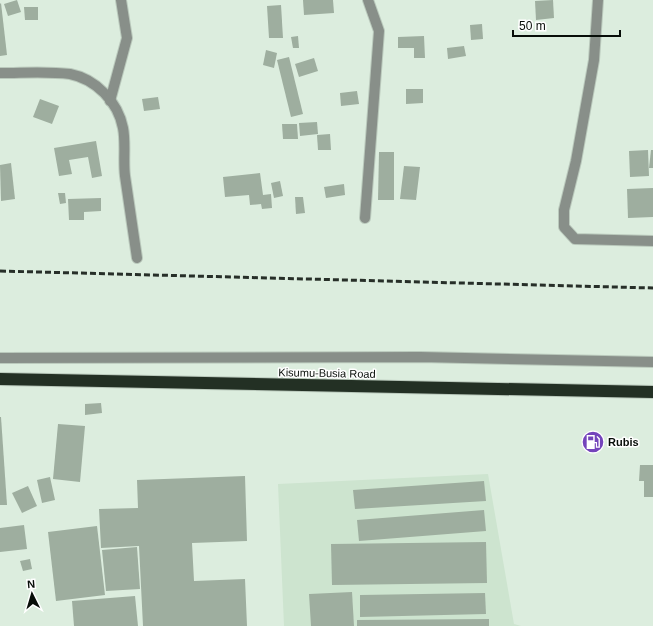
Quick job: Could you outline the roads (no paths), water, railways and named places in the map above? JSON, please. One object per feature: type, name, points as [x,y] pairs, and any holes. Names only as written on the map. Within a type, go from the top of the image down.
[{"type":"highway","name":"Kisumu-Busia Road","points":[[0,379],[653,392]]},
{"type":"street","points":[[110,101],[127,38],[121,0]]},
{"type":"street","points":[[365,218],[379,31],[368,0]]},
{"type":"street","points":[[598,0],[594,60],[576,161],[564,210],[564,227],[575,239],[653,241]]},
{"type":"street","points":[[0,73],[71,74],[97,86],[110,101],[117,111],[123,128],[125,175],[138,258]]},
{"type":"street","points":[[0,358],[420,357],[653,362]]},
{"type":"railway","points":[[0,271],[653,288]]},
{"type":"place","name":"Rubis","points":[[593,442]]}]
